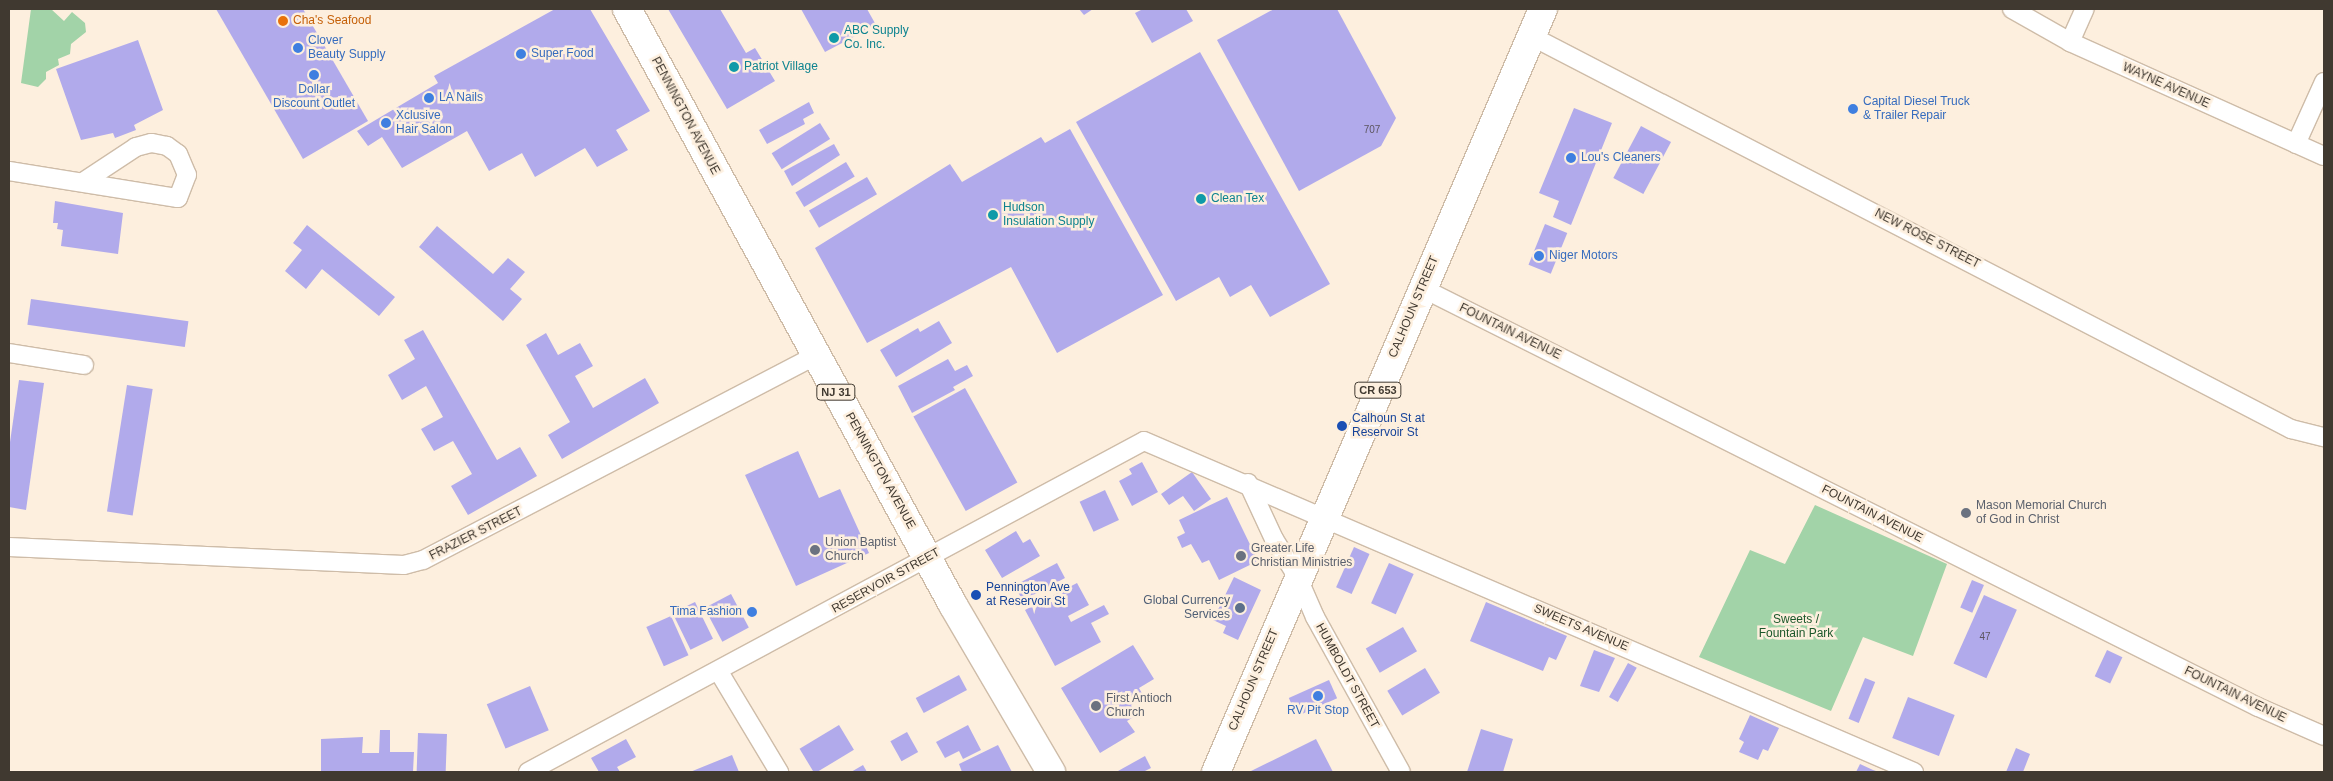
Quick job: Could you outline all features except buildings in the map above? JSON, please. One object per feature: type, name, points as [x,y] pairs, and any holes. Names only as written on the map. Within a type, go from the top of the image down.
[{"type":"main road","name":"PENNINGTON AVENUE","points":[[627,9],[928,559],[1050,772]]},
{"type":"main road","name":"CALHOUN STREET","points":[[1216,772],[1324,516],[1543,9]]},
{"type":"street","name":"WAYNE AVENUE","points":[[2012,9],[2070,42],[2324,156]]},
{"type":"street","points":[[2070,42],[2085,9]]},
{"type":"street","name":"NEW ROSE STREET","points":[[1531,36],[2291,429],[2324,437]]},
{"type":"street","points":[[2296,144],[2324,82]]},
{"type":"street","points":[[9,171],[178,198],[187,175],[178,154],[167,146],[151,143],[136,147],[83,182]]},
{"type":"street","name":"FOUNTAIN AVENUE","points":[[1422,288],[2258,708],[2324,736]]},
{"type":"street","points":[[9,353],[84,365]]},
{"type":"street","name":"FRAZIER STREET","points":[[9,547],[404,565],[423,560],[816,355]]},
{"type":"street","name":"RESERVOIR STREET","points":[[528,772],[719,672],[1144,441],[1248,483]]},
{"type":"street","name":"SWEETS AVENUE","points":[[1248,483],[1914,772]]},
{"type":"street","name":"HUMBOLDT STREET","points":[[1248,483],[1274,539],[1298,578],[1314,617],[1400,772]]},
{"type":"street","points":[[719,672],[779,772]]},
{"type":"green space","points":[[31,9],[51,9],[64,21],[72,12],[85,23],[86,32],[71,44],[70,54],[58,59],[59,65],[46,72],[46,79],[38,87],[21,83]]},
{"type":"green space","name":"Sweets / Fountain Park","points":[[1815,505],[1947,564],[1913,656],[1863,637],[1831,711],[1699,657],[1750,550],[1785,564]]},
{"type":"place","name":"Cha's Seafood","points":[[283,21]]},
{"type":"place","name":"ABC Supply Co. Inc.","points":[[834,38]]},
{"type":"place","name":"Clover Beauty Supply","points":[[298,48]]},
{"type":"place","name":"Super Food","points":[[521,54]]},
{"type":"place","name":"Patriot Village","points":[[734,67]]},
{"type":"place","name":"Dollar Discount Outlet","points":[[314,75]]},
{"type":"place","name":"LA Nails","points":[[429,98]]},
{"type":"place","name":"Capital Diesel Truck & Trailer Repair","points":[[1853,109]]},
{"type":"place","name":"Xclusive Hair Salon","points":[[386,123]]},
{"type":"place","name":"Lou's Cleaners","points":[[1571,158]]},
{"type":"place","name":"Clean Tex","points":[[1201,199]]},
{"type":"place","name":"Hudson Insulation Supply","points":[[993,215]]},
{"type":"place","name":"Niger Motors","points":[[1539,256]]},
{"type":"place","name":"Calhoun St at Reservoir St","points":[[1342,426]]},
{"type":"place","name":"Mason Memorial Church of God in Christ","points":[[1966,513]]},
{"type":"place","name":"Union Baptist Church","points":[[815,550]]},
{"type":"place","name":"Greater Life Christian Ministries","points":[[1241,556]]},
{"type":"place","name":"Pennington Ave at Reservoir St","points":[[976,595]]},
{"type":"place","name":"Global Currency Services","points":[[1240,608]]},
{"type":"place","name":"Tima Fashion","points":[[752,612]]},
{"type":"place","name":"RV Pit Stop","points":[[1318,696]]},
{"type":"place","name":"First Antioch Church","points":[[1096,706]]}]
